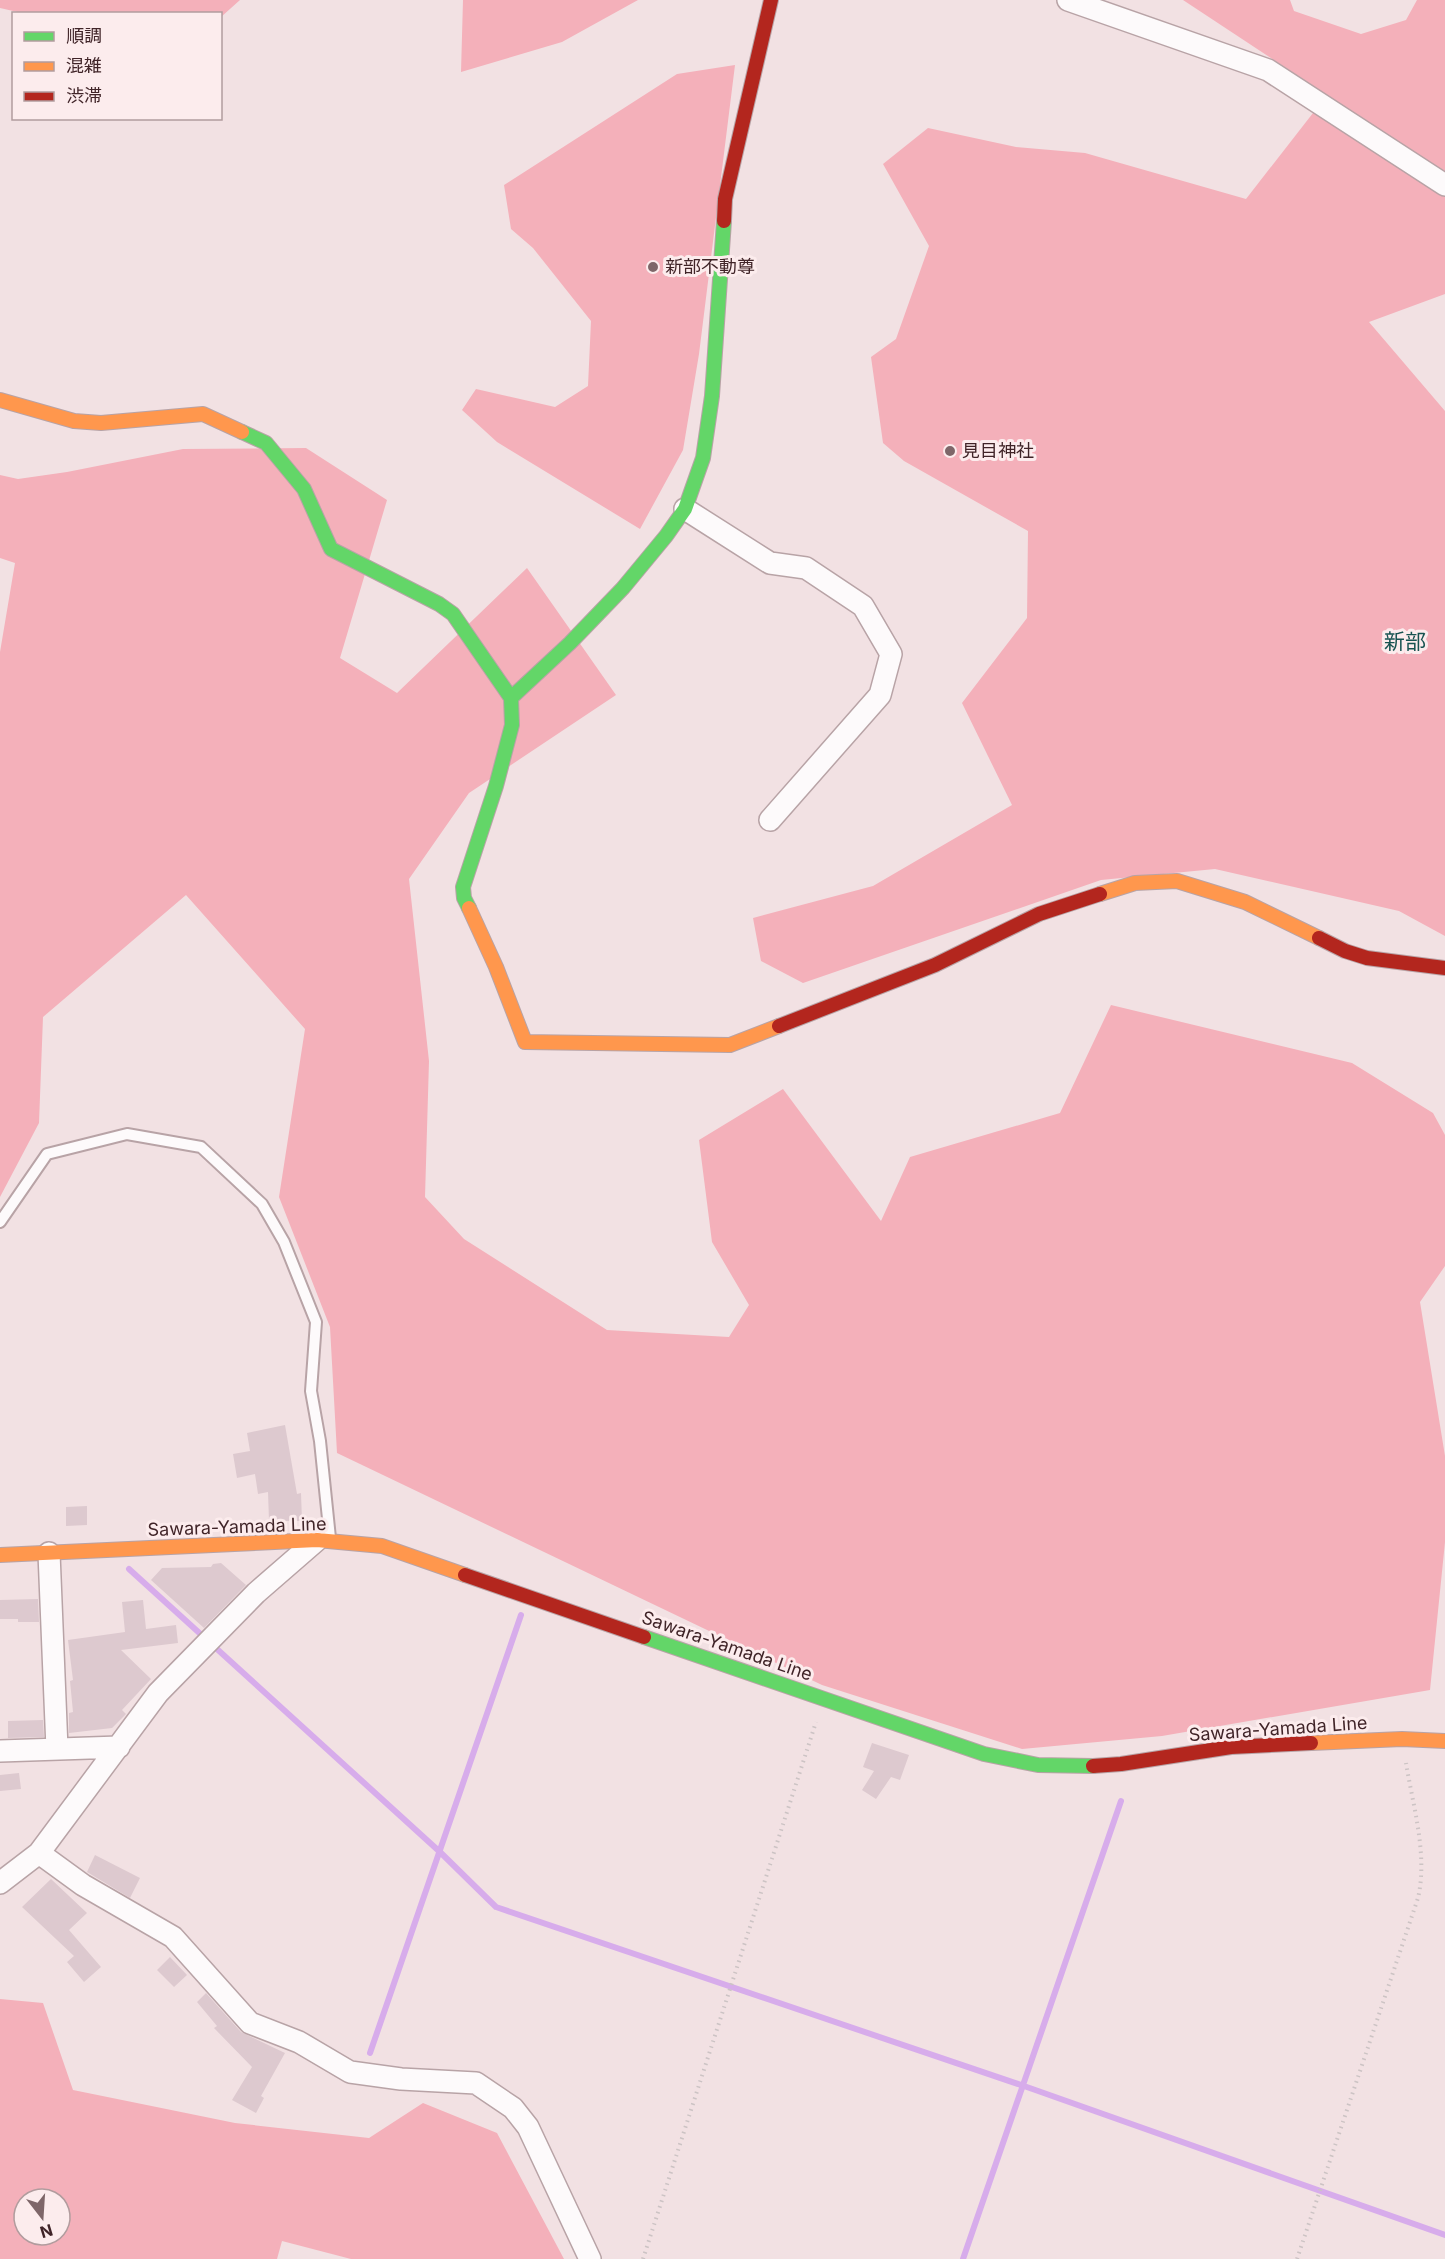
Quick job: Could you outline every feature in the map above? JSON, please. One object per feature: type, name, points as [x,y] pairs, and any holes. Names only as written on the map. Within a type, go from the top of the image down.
[{"type":"street","points":[[511,698],[570,644],[623,588],[666,536],[685,508],[703,458],[712,396],[725,199],[771,0]]},
{"type":"street","points":[[1068,0],[1269,70],[1445,185]]},
{"type":"street","points":[[0,400],[74,421],[101,423],[203,414],[266,443],[304,489],[331,549],[440,604],[453,614],[511,698],[512,725],[496,786],[463,887],[464,898],[496,967],[525,1042],[730,1045],[935,965],[1039,914],[1135,883],[1177,881],[1245,902],[1346,951],[1367,958],[1445,968]]},
{"type":"street","points":[[685,508],[770,563],[806,568],[863,606],[891,654],[880,695],[770,820]]},
{"type":"street","points":[[0,1883],[39,1853],[158,1693],[256,1593],[324,1540]]},
{"type":"street","name":"Sawara-Yamada Line","points":[[0,1555],[324,1540],[382,1546],[984,1754],[1038,1765],[1083,1767],[1121,1764],[1231,1747],[1402,1739],[1445,1742]]},
{"type":"street","points":[[49,1553],[57,1749]]},
{"type":"street","points":[[0,1751],[118,1747]]},
{"type":"street","points":[[39,1853],[83,1885],[173,1937],[250,2023],[298,2042],[351,2072],[401,2079],[476,2083],[513,2108],[528,2127],[590,2259]]},
{"type":"lane","points":[[0,1222],[47,1154],[127,1134],[201,1147],[262,1204],[284,1242],[316,1322],[311,1391],[320,1441],[324,1540]]},
{"type":"path","points":[[643,2259],[824,1699]]},
{"type":"path","points":[[1297,2259],[1418,1898],[1422,1880],[1422,1860],[1402,1739]]},
{"type":"shaded area","points":[[0,0],[240,0],[222,16],[222,12],[18,12],[0,8]]},
{"type":"shaded area","points":[[463,0],[638,0],[562,42],[461,72]]},
{"type":"shaded area","points":[[1183,0],[1290,0],[1294,11],[1361,34],[1406,20],[1417,0],[1445,0],[1445,294],[1369,322],[1445,411],[1445,936],[1399,911],[1215,869],[1101,880],[803,983],[761,961],[753,918],[873,886],[1012,805],[962,703],[1027,618],[1028,531],[904,461],[883,443],[871,357],[896,339],[929,246],[883,164],[928,128],[1016,147],[1085,153],[1246,199],[1327,95]]},
{"type":"shaded area","points":[[735,65],[699,354],[683,450],[640,529],[497,442],[462,410],[476,389],[555,407],[588,386],[591,321],[533,248],[511,229],[504,185],[677,74]]},
{"type":"shaded area","points":[[306,448],[387,500],[340,658],[397,693],[527,568],[616,695],[469,793],[409,879],[429,1061],[425,1197],[464,1239],[607,1330],[729,1337],[749,1305],[712,1242],[699,1140],[783,1089],[881,1221],[910,1157],[1060,1113],[1111,1005],[1352,1063],[1433,1113],[1445,1135],[1445,1266],[1420,1302],[1445,1456],[1445,1542],[1430,1690],[1162,1736],[1022,1749],[822,1685],[337,1453],[330,1327],[279,1197],[305,1029],[186,895],[43,1017],[39,1123],[0,1197],[0,652],[15,563],[0,558],[0,475],[18,479],[67,472],[183,449]]},
{"type":"shaded area","points":[[0,1999],[43,2003],[73,2090],[235,2123],[369,2138],[423,2103],[497,2133],[564,2259],[351,2259],[282,2241],[277,2259],[0,2259]]},
{"type":"building","points":[[285,1425],[297,1494],[301,1493],[302,1521],[269,1521],[268,1492],[258,1494],[255,1474],[237,1478],[233,1454],[250,1451],[247,1433]]},
{"type":"building","points":[[87,1506],[87,1525],[66,1526],[66,1507]]},
{"type":"building","points":[[221,1563],[246,1585],[204,1628],[151,1580],[162,1568],[211,1567],[213,1564]]},
{"type":"building","points":[[38,1599],[39,1622],[0,1619],[0,1600]]},
{"type":"building","points":[[143,1600],[146,1629],[176,1625],[178,1643],[121,1650],[151,1679],[122,1710],[126,1714],[112,1728],[69,1733],[69,1713],[73,1712],[70,1681],[73,1680],[68,1640],[125,1632],[122,1602]]},
{"type":"building","points":[[43,1720],[44,1737],[8,1738],[8,1721]]},
{"type":"building","points":[[872,1743],[909,1755],[900,1780],[891,1777],[876,1799],[862,1790],[874,1771],[863,1767]]},
{"type":"building","points":[[19,1773],[21,1789],[0,1791],[0,1775]]},
{"type":"building","points":[[95,1855],[140,1878],[130,1898],[87,1872]]},
{"type":"building","points":[[51,1879],[87,1913],[69,1930],[101,1967],[84,1982],[67,1962],[74,1956],[22,1907]]},
{"type":"building","points":[[170,1957],[187,1975],[174,1987],[157,1970]]},
{"type":"building","points":[[206,1993],[241,2032],[285,2053],[261,2096],[264,2098],[256,2113],[232,2100],[252,2067],[214,2028],[217,2026],[197,2002]]},
{"type":"waterway","points":[[129,1569],[440,1852],[496,1907],[1024,2086],[1445,2235]]},
{"type":"waterway","points":[[370,2053],[521,1615]]},
{"type":"waterway","points":[[963,2259],[1121,1801]]},
{"type":"traffic: fast","points":[[511,698],[570,643],[623,588],[685,509],[703,458],[712,396],[724,221]]},
{"type":"traffic: fast","points":[[242,432],[266,443],[304,489],[331,549],[439,604],[453,614],[511,698],[512,725],[496,786],[463,887],[464,898],[469,908]]},
{"type":"traffic: fast","points":[[644,1637],[984,1754],[1038,1765],[1093,1766]]},
{"type":"traffic: slow","points":[[0,400],[74,421],[101,423],[203,414],[242,432]]},
{"type":"traffic: slow","points":[[1100,894],[1135,883],[1177,881],[1245,902],[1319,938]]},
{"type":"traffic: slow","points":[[469,908],[496,967],[525,1042],[730,1045],[779,1026]]},
{"type":"traffic: slow","points":[[0,1555],[317,1540],[382,1546],[465,1575]]},
{"type":"traffic: slow","points":[[1311,1743],[1402,1739],[1445,1741]]},
{"type":"traffic: jam","points":[[724,221],[725,199],[771,0]]},
{"type":"traffic: jam","points":[[779,1026],[935,965],[1039,914],[1100,894]]},
{"type":"traffic: jam","points":[[1319,938],[1345,951],[1367,958],[1445,968]]},
{"type":"traffic: jam","points":[[465,1575],[644,1637]]},
{"type":"traffic: jam","points":[[1093,1766],[1121,1764],[1231,1747],[1311,1743]]},
{"type":"place","name":"新部不動尊","points":[[653,267]]},
{"type":"place","name":"見目神社","points":[[950,451]]},
{"type":"district","name":"新部","points":[[1405,642]]}]
